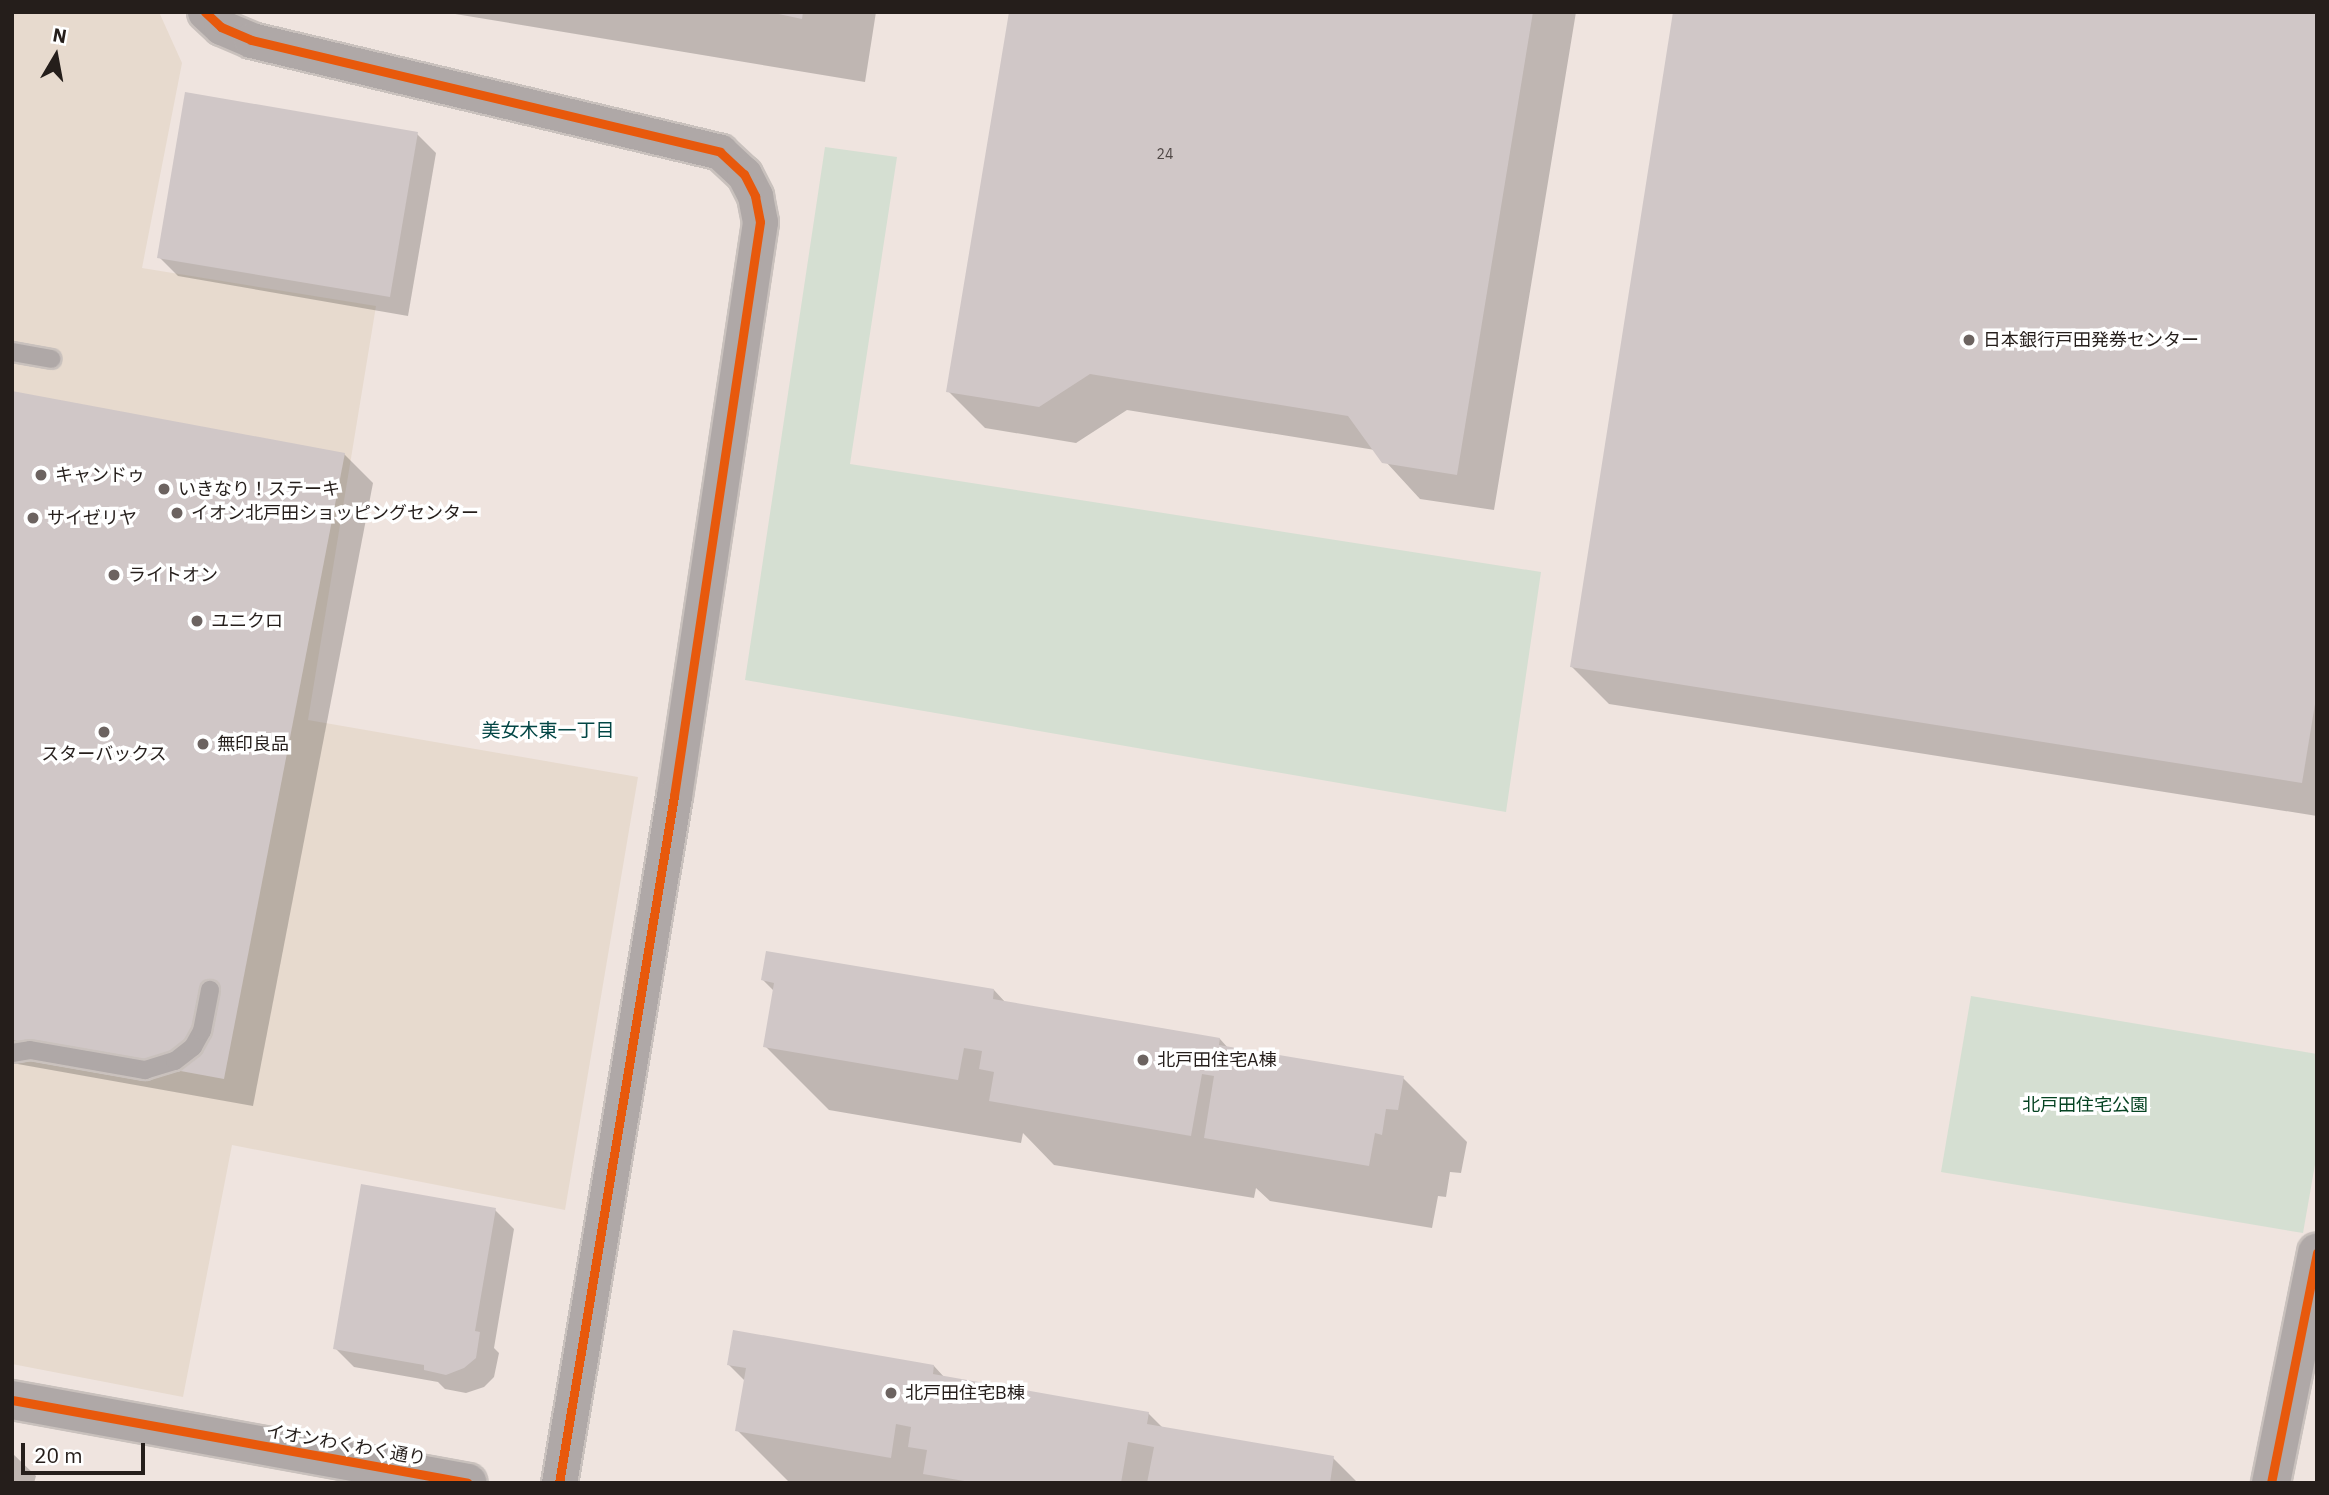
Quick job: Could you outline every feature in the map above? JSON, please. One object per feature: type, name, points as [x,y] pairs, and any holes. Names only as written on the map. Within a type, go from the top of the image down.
[{"type":"street","points":[[205,12],[221,27],[251,40],[720,152],[744,174],[755,196],[760,222],[678,769],[559,1483]]},
{"type":"street","points":[[2271,1483],[2317,1253]]},
{"type":"street","name":"イオンわくわく通り","points":[[12,1400],[467,1483]]},
{"type":"lane","points":[[12,352],[51,359]]},
{"type":"lane","points":[[12,1054],[30,1050],[145,1070],[175,1061],[193,1047],[202,1031],[210,990]]},
{"type":"shaded area","name":"イオン北戸田ショッピングセンター","points":[[12,12],[159,12],[182,63],[142,268],[376,306],[308,720],[638,777],[565,1210],[232,1145],[183,1397],[12,1364]]},
{"type":"green space","points":[[825,147],[897,157],[850,464],[1541,572],[1506,812],[745,680]]},
{"type":"green space","name":"北戸田住宅公園","points":[[1971,996],[2317,1054],[2317,1153],[2303,1233],[1941,1172]]},
{"type":"building","points":[[769,12],[803,12],[802,19]]},
{"type":"building","points":[[1009,12],[1533,12],[1457,475],[1382,463],[1348,416],[1090,374],[1039,407],[946,392]]},
{"type":"building","name":"日本銀行戸田発券センター","points":[[1673,12],[2317,12],[2317,692],[2302,783],[1570,667]]},
{"type":"building","points":[[185,92],[418,132],[390,297],[157,258]]},
{"type":"building","points":[[12,391],[345,453],[224,1079],[12,1040]]},
{"type":"building","name":"北戸田住宅A棟","points":[[766,951],[994,989],[993,999],[1220,1038],[1219,1045],[1404,1076],[1398,1110],[1386,1109],[1382,1135],[1375,1133],[1369,1166],[1204,1138],[1214,1076],[1202,1074],[1191,1136],[989,1101],[994,1072],[979,1069],[982,1051],[964,1048],[958,1080],[763,1047],[774,983],[761,980]]},
{"type":"building","points":[[361,1184],[496,1208],[475,1331],[480,1332],[476,1358],[464,1368],[446,1375],[424,1370],[424,1365],[333,1349]]},
{"type":"building","name":"北戸田住宅B棟","points":[[733,1330],[934,1365],[933,1374],[1149,1412],[1147,1424],[1334,1456],[1330,1483],[1147,1483],[1154,1447],[1128,1442],[1121,1483],[976,1483],[923,1474],[927,1450],[908,1447],[911,1427],[896,1424],[891,1458],[735,1431],[746,1368],[727,1365]]},
{"type":"cycle path","points":[[205,12],[221,27],[251,40],[720,152],[744,174],[755,196],[760,222],[674,796],[559,1483]]},
{"type":"cycle path","points":[[2271,1483],[2317,1253]]},
{"type":"cycle path","points":[[12,1400],[467,1483]]},
{"type":"place","name":"日本銀行戸田発券センター","points":[[1969,340]]},
{"type":"place","name":"キャンドゥ","points":[[41,475]]},
{"type":"place","name":"いきなり！ステーキ","points":[[164,489]]},
{"type":"place","name":"イオン北戸田ショッピングセンター","points":[[177,513]]},
{"type":"place","name":"サイゼリヤ","points":[[33,518]]},
{"type":"place","name":"ライトオン","points":[[114,575]]},
{"type":"place","name":"ユニクロ","points":[[197,621]]},
{"type":"place","name":"スターバックス","points":[[104,732]]},
{"type":"place","name":"無印良品","points":[[203,744]]},
{"type":"place","name":"北戸田住宅A棟","points":[[1143,1060]]},
{"type":"place","name":"北戸田住宅B棟","points":[[891,1393]]},
{"type":"district","name":"美女木東一丁目","points":[[548,731]]}]
